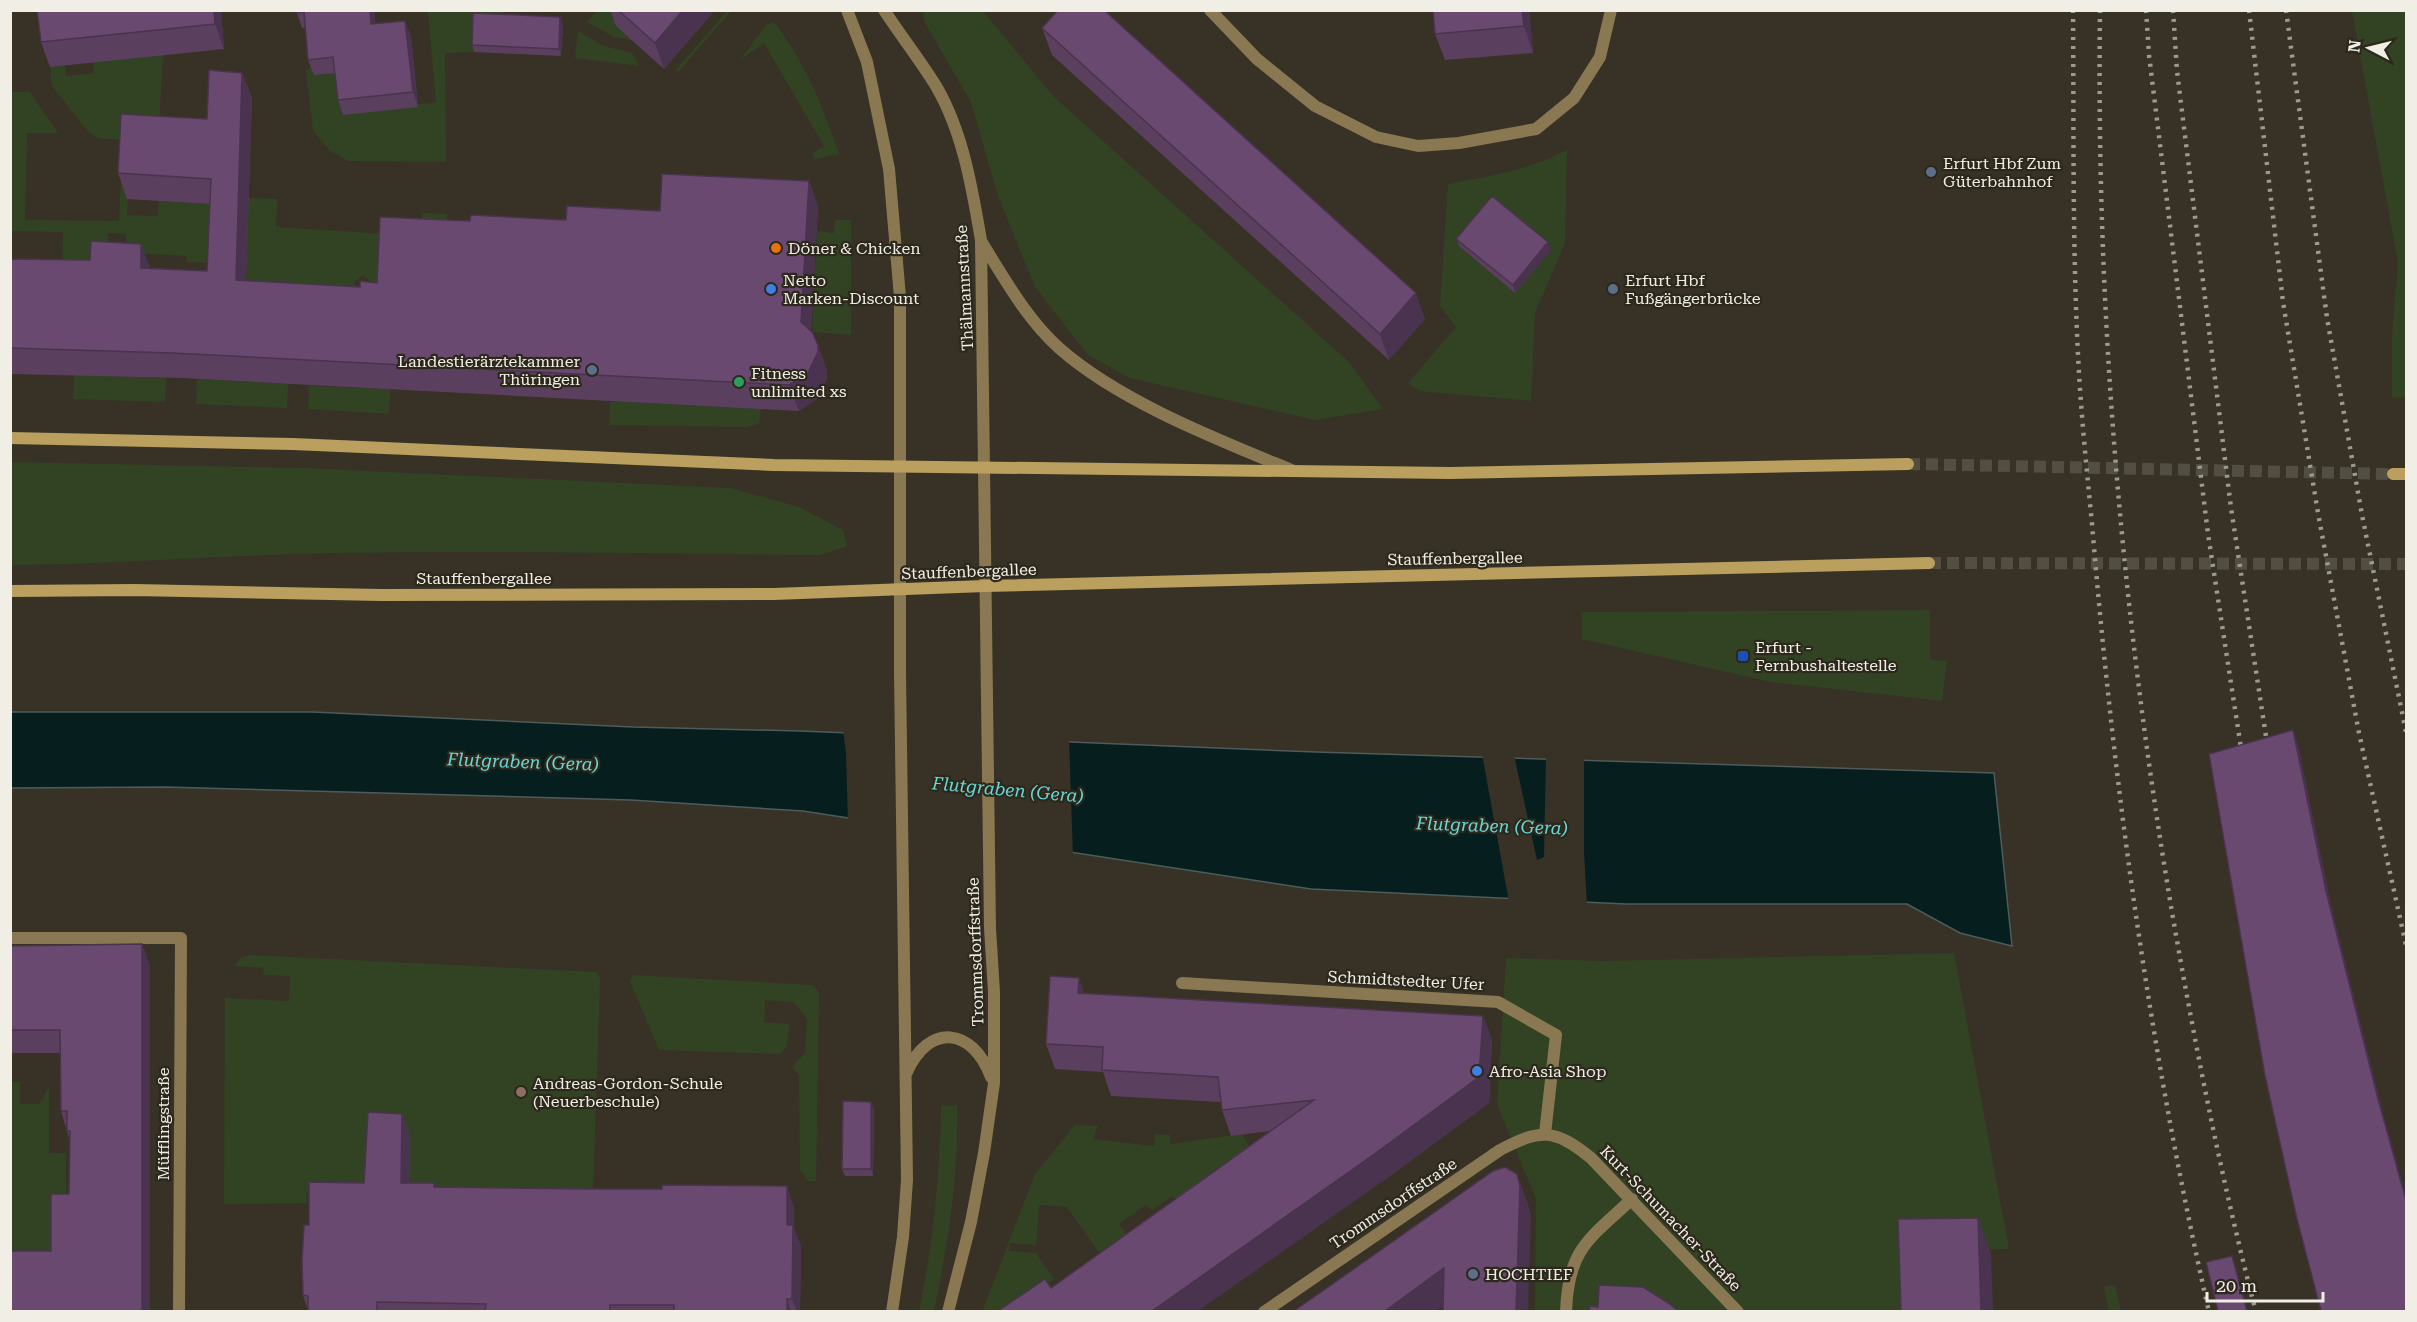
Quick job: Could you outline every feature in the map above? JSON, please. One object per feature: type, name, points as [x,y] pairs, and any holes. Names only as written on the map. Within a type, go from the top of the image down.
[{"type":"main road","points":[[10,438],[293,444],[745,465],[1450,473],[1908,464]]},
{"type":"main road","points":[[2393,474],[2406,474]]},
{"type":"main road","name":"Stauffenbergallee","points":[[10,591],[774,594],[985,586],[1929,563]]},
{"type":"street","points":[[847,10],[867,62],[889,170],[900,297],[900,673],[907,1180],[903,1238],[892,1311]]},
{"type":"street","name":"Thälmannstraße","points":[[884,10],[936,88],[959,140],[972,187],[981,240],[986,468],[985,586]]},
{"type":"street","points":[[1210,10],[1257,59],[1315,106],[1376,137],[1418,146],[1459,143],[1536,129],[1574,98],[1600,57],[1611,10]]},
{"type":"street","points":[[981,240],[1009,287],[1035,321],[1059,348],[1090,371],[1168,416],[1296,472]]},
{"type":"street","name":"Trommsdorffstraße","points":[[948,1311],[971,1222],[994,1083],[985,586]]},
{"type":"street","name":"Müfflingstraße","points":[[10,938],[181,938],[179,1311]]},
{"type":"street","name":"Schmidtstedter Ufer","points":[[1182,983],[1498,1002],[1556,1035],[1545,1134]]},
{"type":"street","points":[[905,1076],[920,1050],[939,1038],[950,1036],[962,1040],[981,1055],[994,1083]]},
{"type":"street","name":"Trommsdorffstraße","points":[[1264,1311],[1500,1150],[1525,1137],[1545,1134]]},
{"type":"street","name":"Kurt-Schumacher-Straße","points":[[1545,1134],[1557,1136],[1577,1147],[1632,1199],[1738,1311]]},
{"type":"street","points":[[1566,1311],[1567,1287],[1577,1255],[1585,1242],[1632,1199]]},
{"type":"green space","points":[[102,10],[163,55],[158,141],[130,140],[127,215],[158,216],[159,201],[248,206],[249,198],[277,199],[276,227],[420,236],[422,213],[447,214],[447,245],[385,293],[363,275],[354,283],[380,308],[246,296],[247,254],[207,252],[206,263],[187,262],[186,256],[126,253],[126,234],[108,233],[107,262],[62,272],[63,232],[11,231],[11,92],[30,92],[58,133],[27,133],[25,220],[119,221],[123,140],[98,138],[88,132],[52,86],[50,67],[65,65],[66,76],[94,73],[93,62],[108,61]]},
{"type":"green space","points":[[428,11],[503,11],[502,22],[474,52],[445,53],[446,162],[348,161],[329,150],[313,130],[306,71],[312,66],[314,75],[339,72],[418,104],[436,103]]},
{"type":"green space","points":[[597,11],[613,11],[639,41],[614,37],[587,22]]},
{"type":"green space","points":[[727,11],[731,11],[679,71],[675,71]]},
{"type":"green space","points":[[923,11],[983,11],[1053,96],[1350,363],[1383,409],[1315,420],[1130,378],[1088,355],[1035,287],[997,193],[971,102],[925,23]]},
{"type":"green space","points":[[2352,11],[2406,11],[2406,397],[2392,398],[2392,335],[2398,263]]},
{"type":"green space","points":[[774,22],[795,53],[812,85],[839,154],[815,159],[812,153],[824,146],[764,43],[740,60],[766,25]]},
{"type":"green space","points":[[578,31],[604,46],[632,53],[639,66],[575,58]]},
{"type":"green space","points":[[1567,150],[1565,243],[1535,313],[1531,401],[1420,391],[1408,383],[1456,327],[1440,306],[1448,184],[1538,163]]},
{"type":"green space","points":[[835,220],[851,220],[851,335],[812,332],[817,231],[834,233]]},
{"type":"green space","points":[[74,375],[166,378],[165,402],[73,399]]},
{"type":"green space","points":[[197,379],[288,384],[287,408],[196,404]]},
{"type":"green space","points":[[309,386],[390,389],[389,414],[308,409]]},
{"type":"green space","points":[[610,402],[761,409],[759,424],[747,427],[609,425]]},
{"type":"green space","points":[[11,462],[304,468],[730,488],[799,507],[843,530],[847,546],[820,555],[396,552],[11,565]]},
{"type":"green space","points":[[1930,610],[1930,660],[1947,661],[1942,701],[1771,682],[1582,639],[1582,612]]},
{"type":"green space","points":[[1954,953],[2009,1249],[1906,1251],[1907,1311],[1535,1311],[1536,1199],[1497,1104],[1506,958],[1604,961]]},
{"type":"green space","points":[[250,955],[597,972],[600,979],[593,1193],[306,1193],[307,1203],[224,1204],[225,998],[289,1001],[290,976],[263,975],[264,968],[234,966],[242,957]]},
{"type":"green space","points":[[633,975],[813,985],[819,993],[816,1182],[808,1181],[800,1170],[799,1075],[792,1067],[805,1053],[807,1019],[794,1002],[765,1000],[764,1022],[789,1024],[787,1046],[780,1054],[659,1050],[630,981]]},
{"type":"green space","points":[[10,1082],[20,1082],[20,1104],[39,1104],[49,1087],[49,1153],[66,1153],[67,1298],[11,1274]]},
{"type":"green space","points":[[941,1106],[957,1106],[954,1184],[948,1235],[934,1311],[919,1311],[935,1209]]},
{"type":"green space","points":[[1075,1125],[1098,1126],[1093,1139],[1154,1146],[1155,1134],[1170,1135],[1170,1144],[1242,1134],[1250,1148],[1175,1199],[1172,1196],[1152,1210],[1146,1205],[1119,1224],[1129,1239],[1102,1257],[1067,1207],[1039,1205],[1036,1245],[1010,1243],[1009,1251],[1036,1253],[1054,1279],[1008,1311],[982,1312],[1035,1174]]},
{"type":"green space","points":[[2115,1285],[2121,1311],[2109,1311],[2104,1287]]},
{"type":"water","name":"Flutgraben (Gera)","points":[[10,712],[313,712],[633,727],[800,731],[1316,752],[1994,773],[2012,946],[1960,933],[1907,904],[1626,904],[1311,889],[803,811],[631,800],[165,787],[11,788]]},
{"type":"pier","points":[[843,730],[1069,739],[1073,856],[848,821]]},
{"type":"pier","points":[[1482,754],[1514,755],[1537,860],[1544,857],[1546,756],[1584,757],[1584,852],[1587,905],[1509,902]]},
{"type":"building","points":[[37,10],[214,10],[215,24],[41,42]]},
{"type":"building","points":[[296,10],[370,10],[371,24],[405,21],[413,92],[338,100],[333,57],[308,60],[304,12],[296,13]]},
{"type":"building","points":[[618,10],[683,10],[655,43]]},
{"type":"building","points":[[1058,10],[1104,10],[1416,293],[1380,334],[1042,28]]},
{"type":"building","points":[[1433,10],[1522,10],[1524,26],[1435,34]]},
{"type":"building","points":[[473,13],[560,17],[559,49],[472,45]]},
{"type":"building","points":[[209,70],[242,73],[236,280],[360,287],[360,281],[377,283],[380,217],[470,221],[471,215],[566,220],[567,206],[660,211],[662,174],[809,181],[801,322],[812,332],[818,345],[818,352],[808,373],[789,385],[172,353],[10,348],[10,259],[90,260],[91,241],[141,244],[141,268],[207,271],[211,179],[118,173],[121,114],[207,119]]},
{"type":"building","points":[[1492,196],[1548,242],[1513,285],[1456,239]]},
{"type":"building","points":[[2293,730],[2326,891],[2406,1200],[2406,1311],[2321,1311],[2297,1219],[2265,1076],[2209,754]]},
{"type":"building","points":[[142,944],[142,1311],[10,1311],[10,1251],[51,1251],[51,1194],[69,1194],[70,1131],[67,1131],[67,1111],[61,1111],[60,1030],[10,1030],[10,946]]},
{"type":"building","points":[[1050,976],[1079,978],[1078,993],[1483,1016],[1479,1077],[1152,1311],[998,1311],[1045,1279],[1051,1288],[1314,1100],[1222,1110],[1218,1077],[1102,1070],[1103,1047],[1046,1044]]},
{"type":"building","points":[[843,1101],[871,1102],[871,1169],[842,1169]]},
{"type":"building","points":[[368,1112],[402,1114],[401,1183],[434,1183],[434,1187],[586,1189],[662,1189],[662,1185],[787,1186],[787,1225],[793,1225],[792,1299],[787,1299],[787,1311],[674,1311],[674,1305],[610,1305],[610,1311],[485,1311],[486,1304],[377,1302],[377,1311],[308,1311],[308,1296],[303,1295],[302,1260],[304,1225],[309,1225],[309,1182],[364,1183]]},
{"type":"building","points":[[1505,1167],[1517,1174],[1520,1186],[1516,1311],[1443,1311],[1444,1268],[1385,1311],[1294,1311],[1493,1171]]},
{"type":"building","points":[[1978,1218],[1981,1311],[1901,1311],[1898,1219]]},
{"type":"building","points":[[2232,1256],[2247,1311],[2218,1311],[2206,1262]]},
{"type":"building","points":[[1599,1285],[1643,1287],[1678,1311],[1589,1311],[1590,1306],[1598,1307]]},
{"type":"tunnel","points":[[1908,464],[2393,474]]},
{"type":"tunnel","points":[[1929,563],[2406,564]]},
{"type":"railway","points":[[2073,10],[2074,237],[2079,373],[2111,722],[2152,1018],[2169,1116],[2209,1312]]},
{"type":"railway","points":[[2100,10],[2100,124],[2108,352],[2126,579],[2155,805],[2173,918],[2210,1116],[2256,1312]]},
{"type":"railway","points":[[2146,10],[2149,55],[2208,534],[2243,761]]},
{"type":"railway","points":[[2173,10],[2177,71],[2231,508],[2269,756]]},
{"type":"railway","points":[[2249,10],[2283,302],[2318,513],[2359,733],[2406,945]]},
{"type":"railway","points":[[2286,10],[2327,318],[2362,515],[2406,732]]},
{"type":"place","name":"Erfurt Hbf Zum Güterbahnhof","points":[[1931,172]]},
{"type":"place","name":"Döner & Chicken","points":[[776,248]]},
{"type":"place","name":"Netto Marken-Discount","points":[[771,289]]},
{"type":"place","name":"Erfurt Hbf Fußgängerbrücke","points":[[1613,289]]},
{"type":"place","name":"Landestierärztekammer Thüringen","points":[[592,370]]},
{"type":"place","name":"Fitness unlimited xs","points":[[739,382]]},
{"type":"place","name":"Erfurt - Fernbushaltestelle","points":[[1743,656]]},
{"type":"place","name":"Afro-Asia Shop","points":[[1477,1071]]},
{"type":"place","name":"Andreas-Gordon-Schule (Neuerbeschule)","points":[[521,1092]]},
{"type":"place","name":"HOCHTIEF","points":[[1473,1274]]}]
